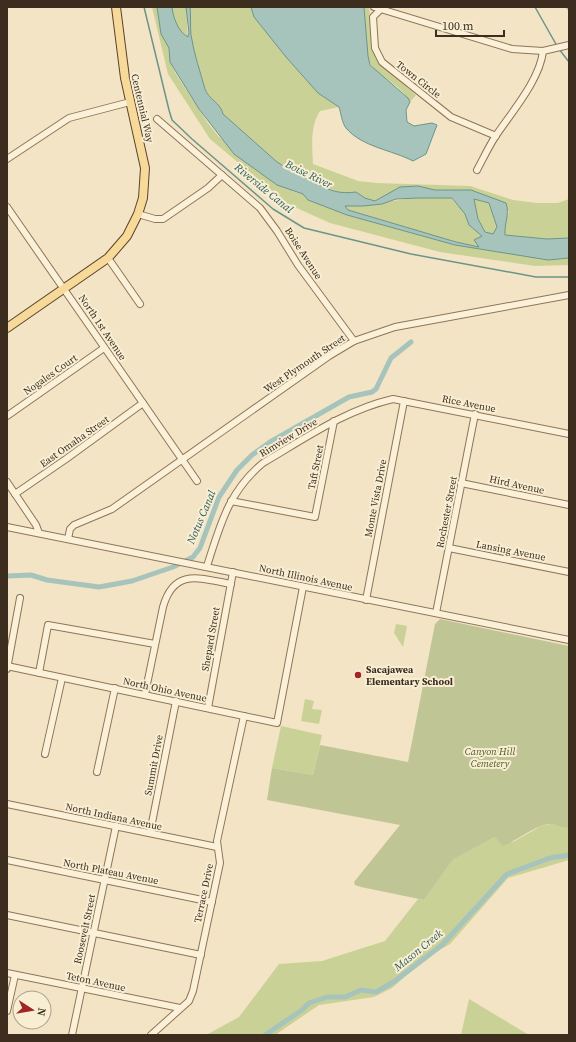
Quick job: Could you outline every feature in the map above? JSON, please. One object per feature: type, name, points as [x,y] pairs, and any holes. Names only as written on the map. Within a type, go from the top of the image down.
[{"type":"main road","name":"Centennial Way","points":[[7,328],[108,258],[127,236],[138,214],[143,198],[145,168],[120,50],[116,7]]},
{"type":"street","points":[[374,7],[512,49],[543,51],[569,45]]},
{"type":"street","name":"Town Circle","points":[[381,9],[373,17],[373,22],[375,48],[382,62],[451,117],[496,136]]},
{"type":"street","points":[[477,170],[496,136],[539,68],[543,51]]},
{"type":"street","points":[[7,159],[69,118],[130,102]]},
{"type":"street","name":"Boise Avenue","points":[[157,119],[260,208],[270,219],[298,265],[354,341]]},
{"type":"street","points":[[138,214],[155,219],[163,219],[208,188],[222,175]]},
{"type":"street","name":"North 1st Avenue","points":[[7,207],[197,481]]},
{"type":"street","points":[[108,258],[140,304]]},
{"type":"street","name":"West Plymouth Street","points":[[68,540],[70,529],[74,525],[112,509],[322,360],[354,341],[395,327],[569,295]]},
{"type":"street","name":"Nogales Court","points":[[7,416],[104,348]]},
{"type":"street","name":"Rice Avenue","points":[[365,408],[393,399],[475,414],[569,434]]},
{"type":"street","name":"Monte Vista Drive","points":[[366,600],[404,401]]},
{"type":"street","name":"East Omaha Street","points":[[15,494],[143,403]]},
{"type":"street","name":"Rimview Drive","points":[[207,566],[221,522],[231,501],[253,472],[263,463],[334,421],[365,408]]},
{"type":"street","name":"Rochester Street","points":[[436,613],[475,414]]},
{"type":"street","name":"Taft Street","points":[[231,501],[315,517],[334,421]]},
{"type":"street","points":[[7,482],[36,525],[39,533]]},
{"type":"street","name":"Hird Avenue","points":[[462,482],[569,505]]},
{"type":"street","name":"North Illinois Avenue","points":[[7,527],[569,640]]},
{"type":"street","name":"Lansing Avenue","points":[[449,548],[569,572]]},
{"type":"street","name":"Shepard Street","points":[[208,708],[233,572]]},
{"type":"street","points":[[145,694],[165,598],[173,585],[180,580],[194,578],[230,584]]},
{"type":"street","name":"North Ohio Avenue","points":[[7,668],[145,694],[277,723],[303,587]]},
{"type":"street","points":[[7,668],[20,598]]},
{"type":"street","points":[[39,673],[48,625],[155,644]]},
{"type":"street","points":[[45,754],[62,678]]},
{"type":"street","points":[[97,772],[114,688]]},
{"type":"street","name":"Summit Drive","points":[[150,833],[176,701]]},
{"type":"street","name":"Terrace Drive","points":[[151,1035],[189,1001],[193,991],[220,863],[217,847],[244,716]]},
{"type":"street","name":"North Indiana Avenue","points":[[7,804],[217,847]]},
{"type":"street","name":"Roosevelt Street","points":[[72,1035],[116,826]]},
{"type":"street","name":"North Plateau Avenue","points":[[7,860],[212,902]]},
{"type":"street","points":[[7,915],[201,955]]},
{"type":"street","name":"Teton Avenue","points":[[7,973],[180,1008]]},
{"type":"street","points":[[7,1011],[15,975]]},
{"type":"green space","points":[[152,7],[157,7],[161,34],[169,48],[170,62],[207,122],[219,137],[294,192],[303,194],[308,200],[347,215],[455,245],[548,260],[569,258],[569,265],[535,266],[440,252],[330,223],[288,204],[210,139],[168,74]]},
{"type":"green space","points":[[172,7],[186,7],[188,37],[181,32]]},
{"type":"green space","points":[[190,7],[251,7],[254,17],[318,93],[339,107],[320,111],[317,117],[312,136],[313,164],[358,181],[470,186],[513,200],[537,203],[558,203],[569,199],[569,238],[547,239],[505,235],[505,224],[509,211],[471,190],[435,190],[418,186],[375,201],[365,198],[356,192],[341,192],[323,187],[304,177],[302,172],[290,170],[277,162],[223,114],[220,107],[209,96],[205,89],[192,42]]},
{"type":"green space","points":[[364,7],[369,7],[375,57],[382,66],[416,95],[410,102],[402,91],[376,71],[369,61],[366,47]]},
{"type":"green space","points":[[418,198],[451,198],[465,214],[469,225],[483,237],[477,244],[479,247],[456,242],[348,210],[344,206]]},
{"type":"green space","points":[[474,199],[489,203],[497,227],[493,235],[485,233],[478,219]]},
{"type":"green space","name":"Canyon Hill Cemetery","points":[[440,619],[569,646],[569,828],[551,824],[545,825],[503,846],[495,837],[453,859],[424,900],[361,887],[355,885],[354,882],[400,825],[267,800],[272,768],[313,775],[320,745],[408,762],[435,624]]},
{"type":"green space","points":[[396,624],[407,626],[403,647],[394,633]]},
{"type":"green space","points":[[305,699],[314,701],[312,709],[322,710],[319,724],[301,721]]},
{"type":"green space","points":[[281,726],[322,735],[313,775],[272,768]]},
{"type":"green space","points":[[551,824],[569,828],[569,860],[508,878],[450,944],[427,957],[392,988],[374,997],[319,1005],[275,1035],[206,1035],[239,1017],[279,964],[322,961],[385,941],[418,899],[424,900],[453,858],[495,837],[513,842],[541,826]]},
{"type":"green space","points":[[469,999],[529,1035],[461,1035]]},
{"type":"water","points":[[157,7],[172,7],[181,32],[188,37],[189,33],[186,7],[190,7],[192,42],[205,89],[209,96],[220,107],[223,114],[277,162],[290,170],[302,172],[304,177],[323,187],[341,192],[356,192],[365,198],[375,201],[400,187],[418,186],[435,190],[471,190],[506,203],[507,215],[505,235],[547,239],[569,238],[569,258],[548,260],[455,245],[347,215],[308,200],[303,194],[277,185],[234,154],[199,109],[170,62],[169,48],[161,34]],"holes":[[[452,198],[465,214],[469,225],[482,236],[474,240],[479,247],[456,242],[348,210],[345,206],[382,204],[396,199]],[[474,199],[489,203],[497,227],[493,234],[485,232],[478,219]]]},
{"type":"water","points":[[251,7],[364,7],[370,65],[408,98],[410,102],[406,110],[407,122],[414,126],[432,123],[437,125],[426,154],[413,161],[360,140],[346,128],[339,107],[318,93],[286,57],[254,17]]},
{"type":"waterway","name":"Riverside Canal","points":[[144,7],[172,120],[273,209],[304,228],[411,254],[536,277],[569,277]]},
{"type":"waterway","points":[[535,7],[557,46]]},
{"type":"waterway","points":[[559,49],[569,62]]},
{"type":"waterway","name":"Notus Canal","points":[[7,576],[31,575],[47,580],[99,587],[132,581],[173,567],[193,557],[200,548],[219,497],[237,470],[252,455],[270,442],[349,397],[372,392],[376,389],[391,358],[411,342]]},
{"type":"waterway","name":"Mason Creek","points":[[265,1035],[302,1010],[309,1003],[327,997],[345,997],[361,990],[376,992],[395,981],[442,945],[507,874],[550,858],[569,855]]},
{"type":"place","name":"Sacajawea Elementary School","points":[[358,675]]},
{"type":"water label","name":"Boise River","points":[[309,174]]}]
